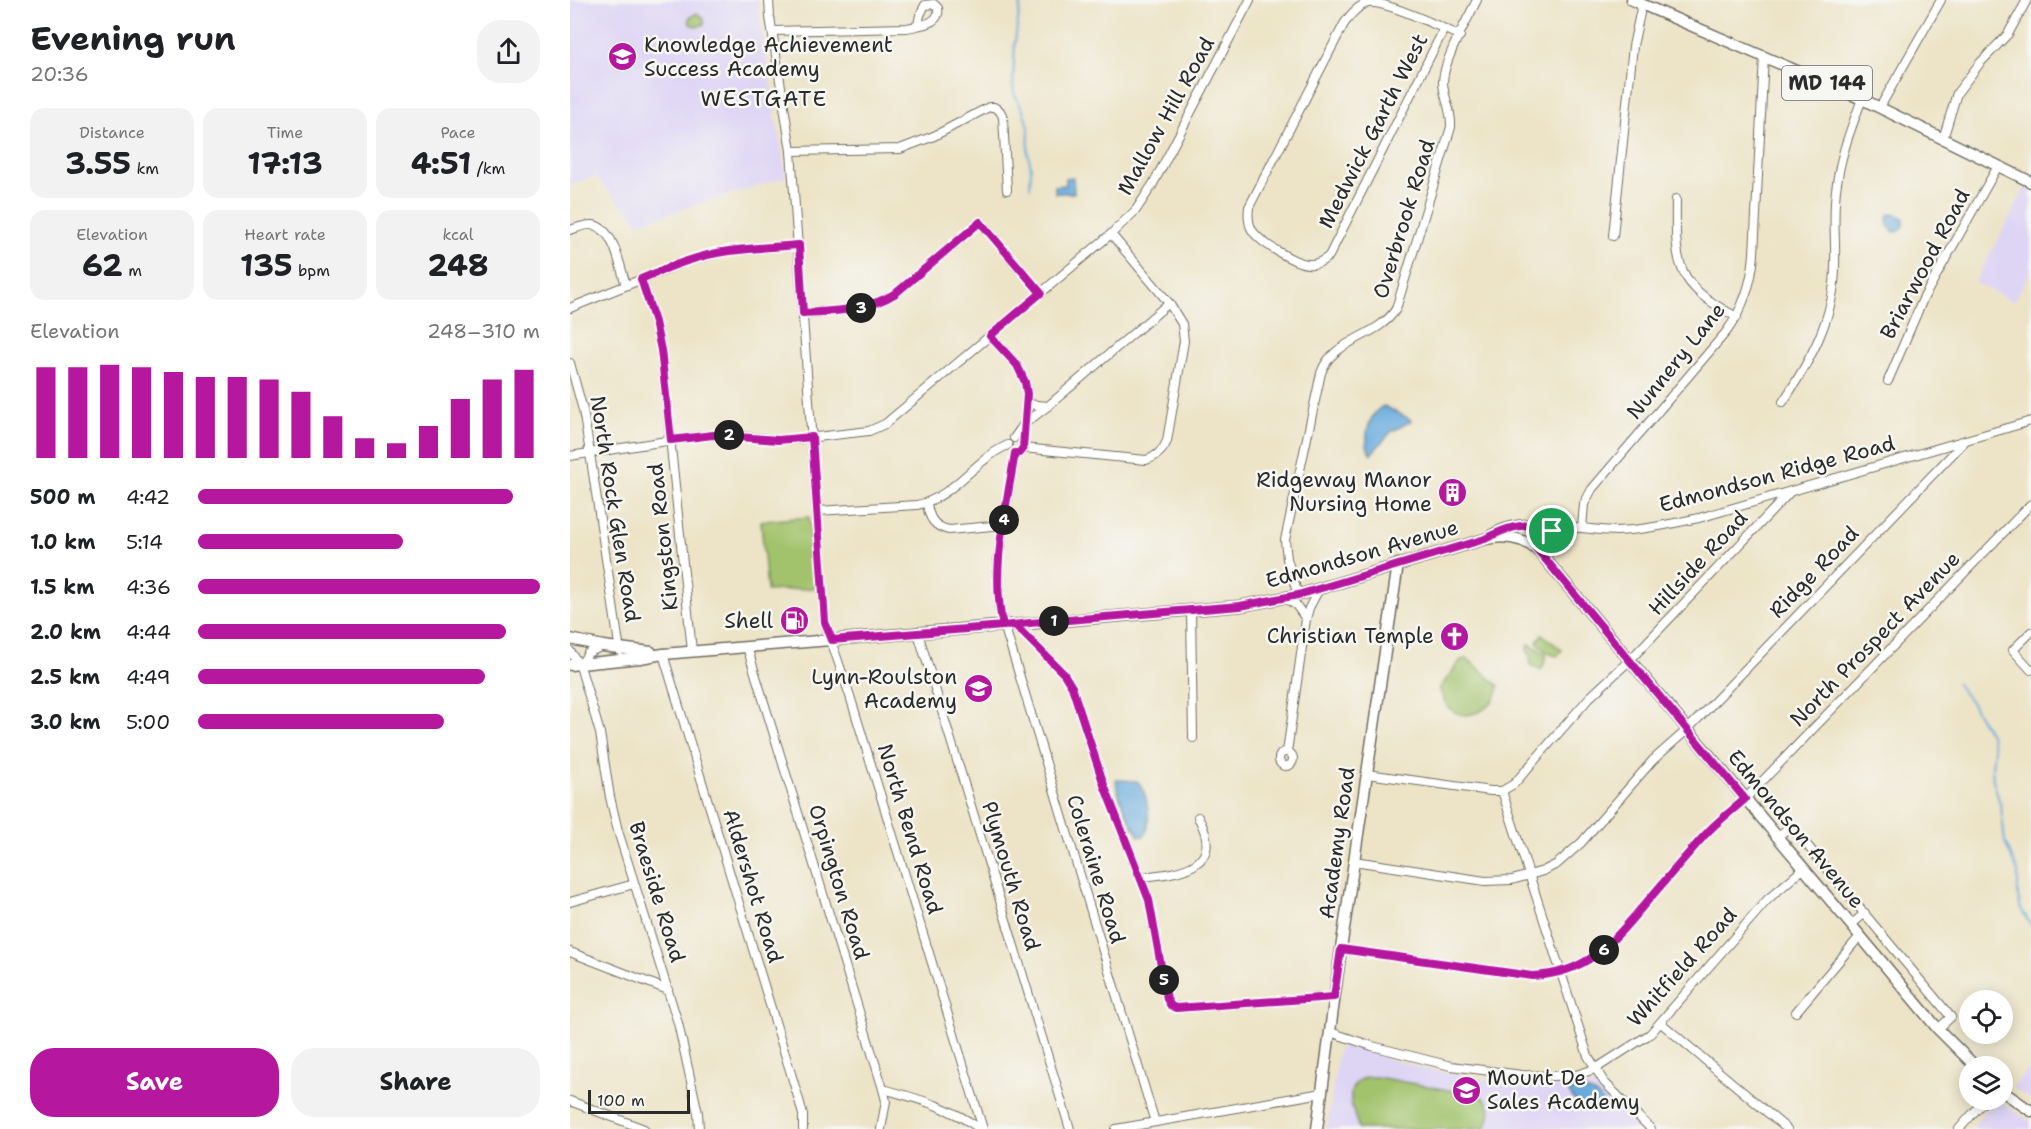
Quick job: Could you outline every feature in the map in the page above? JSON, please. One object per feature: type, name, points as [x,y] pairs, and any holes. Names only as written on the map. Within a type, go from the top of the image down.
[{"type":"main road","name":"MD 144","points":[[1644,3],[1880,107],[2031,182]]},
{"type":"main road","points":[[1485,539],[1500,531],[1515,527],[1533,525],[1552,531]]},
{"type":"main road","name":"Edmondson Avenue","points":[[575,665],[692,651],[1240,606],[1298,595],[1485,539],[1515,538],[1536,548],[1938,1029],[1964,1056]]},
{"type":"main road","name":"Academy Road","points":[[1317,1129],[1334,997],[1398,564]]},
{"type":"main road","name":"Edmondson Avenue","points":[[570,639],[620,649],[663,654]]},
{"type":"main road","points":[[2013,1099],[2031,1111]]},
{"type":"street","name":"North Bend Road","points":[[769,0],[791,151],[825,622],[981,1129]]},
{"type":"street","name":"Mallow Hill Road","points":[[570,456],[713,435],[778,440],[857,433],[878,428],[1111,234],[1136,210],[1153,184],[1250,0]]},
{"type":"street","name":"Overbrook Road","points":[[1298,595],[1287,559],[1285,540],[1321,373],[1324,364],[1333,354],[1386,323],[1396,309],[1451,127],[1451,110],[1443,89],[1446,64],[1477,0]]},
{"type":"street","points":[[1880,107],[1941,0]]},
{"type":"street","points":[[1943,139],[1957,93],[1980,63],[2008,34],[2027,0]]},
{"type":"street","name":"Medwick Garth West","points":[[1370,2],[1384,3],[1444,29],[1334,250],[1319,263],[1308,264],[1258,237],[1250,225],[1249,207],[1344,24],[1356,9],[1370,2]]},
{"type":"street","points":[[1613,236],[1633,46],[1644,3]]},
{"type":"street","points":[[772,31],[898,29],[918,25]]},
{"type":"street","points":[[1444,29],[1460,36]]},
{"type":"street","name":"Nunnery Lane","points":[[1582,528],[1584,504],[1592,489],[1728,331],[1746,297],[1753,267],[1764,56]]},
{"type":"street","points":[[1783,402],[1812,356],[1828,314],[1835,273],[1833,225],[1836,183],[1846,142],[1862,99]]},
{"type":"street","points":[[791,151],[900,149],[934,136],[989,107],[994,107],[1003,117],[1007,190]]},
{"type":"street","name":"Briarwood Road","points":[[1888,381],[1923,299],[1998,166]]},
{"type":"street","points":[[1676,200],[1676,253],[1684,273],[1690,283],[1711,303],[1737,317]]},
{"type":"street","points":[[803,313],[862,308],[885,300],[980,222],[1041,293]]},
{"type":"street","points":[[570,230],[586,225],[600,227],[606,231],[626,285]]},
{"type":"street","points":[[1023,445],[1146,460],[1154,458],[1164,448],[1170,435],[1184,341],[1182,324],[1169,303],[1111,234]]},
{"type":"street","points":[[570,309],[669,267],[709,255],[728,251],[799,245]]},
{"type":"street","name":"Kingston Road","points":[[641,279],[655,322],[661,350],[692,651]]},
{"type":"street","points":[[990,336],[1022,373],[1026,388],[1026,404],[1024,424],[1023,445],[1019,453],[1010,451],[1011,442],[1024,424],[1169,303]]},
{"type":"street","name":"North Rock Glen Road","points":[[570,363],[583,410],[620,660]]},
{"type":"street","points":[[1026,404],[1048,406]]},
{"type":"street","name":"Edmondson Ridge Road","points":[[1552,531],[1582,528],[1613,531],[1643,529],[1699,518],[2031,421]]},
{"type":"street","points":[[817,511],[927,504],[940,497],[996,450],[1019,438],[1023,445]]},
{"type":"street","name":"Ridge Road","points":[[1354,861],[1485,881],[1512,880],[1529,876],[1557,864],[1570,854],[1653,760],[1688,729],[1966,440]]},
{"type":"street","name":"Coleraine Road","points":[[1015,453],[998,559],[999,608],[1155,1122]]},
{"type":"street","name":"Hillside Road","points":[[1502,791],[1522,776],[1588,698],[1630,660],[1791,491]]},
{"type":"street","points":[[927,504],[929,517],[937,526],[949,531],[1003,525]]},
{"type":"street","name":"North Prospect Avenue","points":[[1341,949],[1513,975],[1547,976],[1579,966],[1592,958],[1613,942],[1706,833],[1745,799],[2031,504]]},
{"type":"street","points":[[1536,548],[1547,533],[1552,531]]},
{"type":"street","points":[[1287,752],[1306,619],[1319,589]]},
{"type":"street","points":[[1284,598],[1296,605],[1306,619]]},
{"type":"street","points":[[1191,609],[1194,738]]},
{"type":"street","points":[[1015,625],[1064,674],[1072,687],[1104,785],[1152,912],[1167,999],[1171,1006],[1180,1008],[1334,997]]},
{"type":"street","points":[[2031,632],[2013,651],[2031,670]]},
{"type":"street","name":"Plymouth Road","points":[[918,633],[1070,1129]]},
{"type":"street","points":[[575,665],[588,653],[603,646]]},
{"type":"street","name":"Orpington Road","points":[[747,647],[884,1089],[886,1101],[881,1129]]},
{"type":"street","name":"Braeside Road","points":[[570,651],[600,734],[610,797],[634,884],[678,1023],[698,1113],[699,1129]]},
{"type":"street","name":"Aldershot Road","points":[[663,654],[799,1100],[803,1115],[803,1129]]},
{"type":"street","points":[[1367,774],[1478,790],[1502,791],[1588,1056],[1595,1069],[1617,1096],[1651,1129]]},
{"type":"street","points":[[1140,877],[1188,870],[1200,860],[1207,846],[1207,838],[1198,817]]},
{"type":"street","points":[[1777,837],[1791,826],[1865,913],[1951,1017],[1938,1029]]},
{"type":"street","name":"Whitfield Road","points":[[1330,1032],[1414,1058],[1460,1067],[1522,1075],[1552,1076],[1576,1075],[1595,1069],[1634,1046],[1661,1023],[1768,899],[1803,868]]},
{"type":"street","points":[[570,902],[634,884]]},
{"type":"street","points":[[1851,925],[1865,913]]},
{"type":"street","points":[[1796,1012],[1860,936]]},
{"type":"street","points":[[570,951],[668,990]]},
{"type":"street","points":[[1661,1023],[1787,1129]]},
{"type":"street","points":[[884,1089],[942,1106],[981,1129]]},
{"type":"street","points":[[1116,1129],[1322,1093]]},
{"type":"street","points":[[570,1101],[644,1129]]},
{"type":"street","points":[[1959,1129],[1976,1110]]},
{"type":"shaded area","name":"Knowledge Achievement Success Academy","points":[[570,0],[758,0],[776,111],[774,115],[786,177],[639,223],[595,176],[570,185]]},
{"type":"shaded area","points":[[2026,187],[2031,189],[2031,271],[2013,302],[1975,282]]},
{"type":"shaded area","name":"Mount De Sales Academy","points":[[1346,1046],[1420,1068],[1482,1079],[1544,1085],[1595,1086],[1638,1129],[1327,1129],[1338,1051],[1341,1047]]},
{"type":"shaded area","points":[[2031,1067],[2031,1100],[2013,1086]]},
{"type":"shaded area","points":[[1986,1110],[2013,1110],[2031,1122],[2031,1129],[1975,1129],[1973,1126]]},
{"type":"green space","points":[[697,13],[704,19],[704,24],[697,27],[690,24],[689,18]]},
{"type":"green space","points":[[809,517],[815,588],[767,591],[761,521]]},
{"type":"green space","points":[[1542,634],[1562,650],[1557,656],[1547,653],[1537,642]]},
{"type":"green space","points":[[1529,644],[1546,655],[1540,670],[1531,666],[1527,650]]},
{"type":"green space","points":[[1468,659],[1499,686],[1497,694],[1486,707],[1479,712],[1463,715],[1448,707],[1439,689],[1461,660]]},
{"type":"green space","points":[[1366,1077],[1481,1096],[1489,1107],[1485,1129],[1359,1129],[1352,1107],[1351,1093],[1358,1081]]},
{"type":"water","points":[[1073,177],[1074,193],[1055,193],[1055,186],[1066,185],[1066,178]]},
{"type":"water","points":[[1890,214],[1899,215],[1904,219],[1904,226],[1899,231],[1894,232],[1888,226],[1887,218]]},
{"type":"water","points":[[1384,406],[1411,421],[1391,432],[1371,454],[1367,442],[1368,428],[1374,414]]},
{"type":"water","points":[[1116,780],[1137,781],[1144,792],[1148,824],[1144,836],[1139,836],[1128,817],[1118,793]]},
{"type":"water","points":[[1567,1090],[1580,1090],[1595,1094],[1606,1108],[1604,1110],[1577,1104]]},
{"type":"waterway","points":[[1021,0],[1015,41],[1013,85],[1029,131],[1030,187]]},
{"type":"waterway","points":[[1956,683],[1971,702],[1991,736],[1994,749],[1993,780],[2001,807],[2005,842],[2018,872],[2018,897],[2021,909],[2031,925]]},
{"type":"place","name":"Knowledge Achievement Success Academy","points":[[623,57]]},
{"type":"place","name":"Ridgeway Manor Nursing Home","points":[[1453,492]]},
{"type":"place","name":"Shell","points":[[794,621]]},
{"type":"place","name":"Christian Temple","points":[[1455,636]]},
{"type":"place","name":"Lynn-Roulston Academy","points":[[978,689]]},
{"type":"place","name":"Mount De Sales Academy","points":[[1466,1090]]},
{"type":"district","name":"WESTGATE","points":[[764,98]]},
{"type":"route","points":[[1552,531],[1533,525],[1515,527],[1500,531],[1485,539],[1298,595],[1240,606],[1041,622],[1015,625],[1003,626],[918,633],[832,640],[825,622],[812,437],[778,440],[713,435],[671,440],[661,350],[655,322],[641,279],[669,267],[709,255],[728,251],[799,245],[803,313],[851,310],[875,304],[896,293],[980,222],[1041,293],[990,336],[1017,365],[1022,373],[1027,394],[1024,445],[1022,451],[1015,453],[998,559],[999,608],[1003,626],[1015,625],[1064,674],[1072,687],[1104,785],[1149,900],[1167,999],[1171,1006],[1176,1008],[1334,997],[1341,949],[1513,975],[1547,976],[1579,966],[1613,942],[1706,833],[1745,799],[1536,548],[1547,533],[1552,531]]}]
